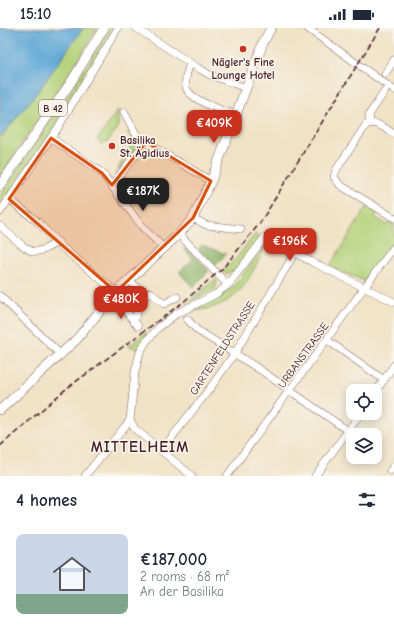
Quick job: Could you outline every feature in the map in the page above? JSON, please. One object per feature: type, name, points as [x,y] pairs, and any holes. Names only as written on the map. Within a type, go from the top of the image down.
[{"type":"main road","name":"B 42","points":[[0,186],[71,82],[104,28]]},
{"type":"main road","points":[[0,410],[61,355],[89,325],[114,293],[179,234],[193,218],[211,181],[270,28]]},
{"type":"street","points":[[0,212],[51,138],[118,28]]},
{"type":"street","points":[[136,28],[190,63],[210,74],[246,88]]},
{"type":"street","points":[[308,28],[394,90]]},
{"type":"street","points":[[385,74],[394,60]]},
{"type":"street","points":[[190,63],[185,86],[189,92],[202,101],[236,116]]},
{"type":"street","points":[[370,123],[369,115],[385,91]]},
{"type":"street","points":[[124,112],[137,136],[211,181]]},
{"type":"street","points":[[394,134],[377,124],[370,123],[362,128],[336,170],[334,177],[340,185],[394,218]]},
{"type":"street","points":[[51,138],[102,173],[143,228],[164,248]]},
{"type":"street","points":[[112,185],[146,142]]},
{"type":"street","points":[[9,199],[38,222],[114,293],[136,324],[140,300],[150,292],[164,304],[177,297]]},
{"type":"street","points":[[193,218],[206,225],[241,229]]},
{"type":"street","points":[[0,226],[23,246],[33,252],[43,250],[58,242]]},
{"type":"street","points":[[179,234],[228,285]]},
{"type":"street","points":[[85,476],[130,420],[135,372],[142,347],[158,328],[184,310],[216,294],[228,285],[265,237],[394,302]]},
{"type":"street","name":"URBANSTRASSE","points":[[227,476],[328,340],[394,247]]},
{"type":"street","name":"GARTENFELDSTRASSE","points":[[162,450],[206,396],[295,253]]},
{"type":"street","points":[[129,280],[146,295]]},
{"type":"street","points":[[0,296],[61,355]]},
{"type":"street","points":[[187,319],[197,330],[291,390],[346,428]]},
{"type":"street","points":[[328,340],[384,380]]},
{"type":"street","points":[[381,384],[394,365]]},
{"type":"street","points":[[130,420],[136,429],[192,476]]},
{"type":"street","points":[[314,476],[346,438]]},
{"type":"highlighted area","points":[[51,138],[102,173],[112,185],[146,142],[211,181],[193,218],[116,292],[9,199]]},
{"type":"green space","points":[[83,28],[97,28],[75,65],[0,176],[0,138],[39,90]]},
{"type":"green space","points":[[110,28],[115,28],[57,124],[0,207],[0,195],[58,111]]},
{"type":"green space","points":[[118,110],[118,128],[107,142],[102,144],[97,140]]},
{"type":"green space","points":[[132,131],[139,143],[115,175],[133,141],[132,136],[127,133]]},
{"type":"green space","points":[[367,207],[377,213],[375,217],[387,225],[390,221],[394,224],[394,242],[365,281],[329,267]]},
{"type":"green space","points":[[255,234],[260,238],[238,267],[227,273],[222,272],[239,255]]},
{"type":"green space","points":[[268,242],[252,274],[236,295],[219,305],[188,313],[232,289]]},
{"type":"green space","points":[[202,245],[226,254],[215,266],[198,249]]},
{"type":"green space","points":[[186,246],[209,271],[193,287],[179,272],[193,259],[183,248]]},
{"type":"green space","points":[[216,279],[217,283],[215,289],[186,304]]},
{"type":"green space","points":[[145,333],[148,335],[138,349],[129,346]]},
{"type":"water","points":[[0,28],[83,28],[39,90],[0,138]]},
{"type":"railway","points":[[0,446],[66,389],[182,303],[223,268],[260,223],[380,28]]},
{"type":"place","name":"Nägler's Fine Lounge Hotel","points":[[243,49]]},
{"type":"place","name":"Basilika St. Ägidius","points":[[112,146]]},
{"type":"district","name":"MITTELHEIM","points":[[140,447]]}]
